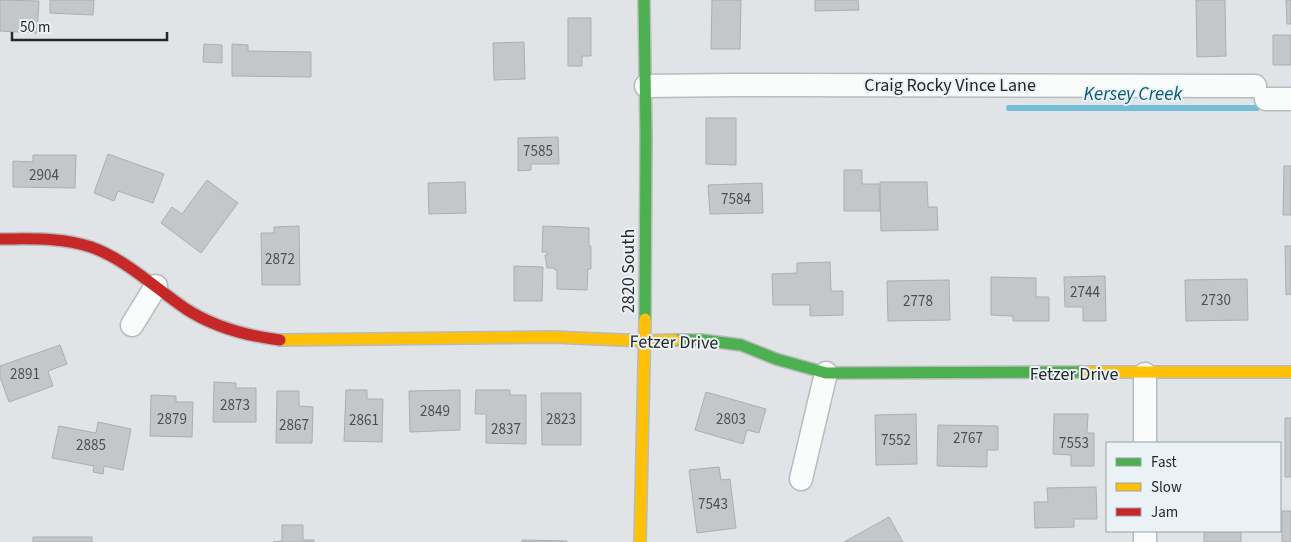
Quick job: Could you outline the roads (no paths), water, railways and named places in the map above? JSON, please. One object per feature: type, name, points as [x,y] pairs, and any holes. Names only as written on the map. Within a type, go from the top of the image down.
[{"type":"street","name":"2820 South","points":[[640,542],[645,342],[646,86],[644,0]]},
{"type":"street","name":"Craig Rocky Vince Lane","points":[[646,86],[735,84],[1260,92],[1291,99]]},
{"type":"street","name":"Fetzer Drive","points":[[0,240],[54,241],[79,244],[111,257],[156,286],[192,313],[228,330],[270,339],[553,337],[645,342],[702,340],[740,345],[776,359],[826,373],[1145,374],[1291,372]]},
{"type":"street","points":[[132,325],[156,286]]},
{"type":"street","points":[[801,479],[826,373]]},
{"type":"street","points":[[1145,374],[1145,442]]},
{"type":"waterway","name":"Kersey Creek","points":[[1009,108],[1257,108]]}]
